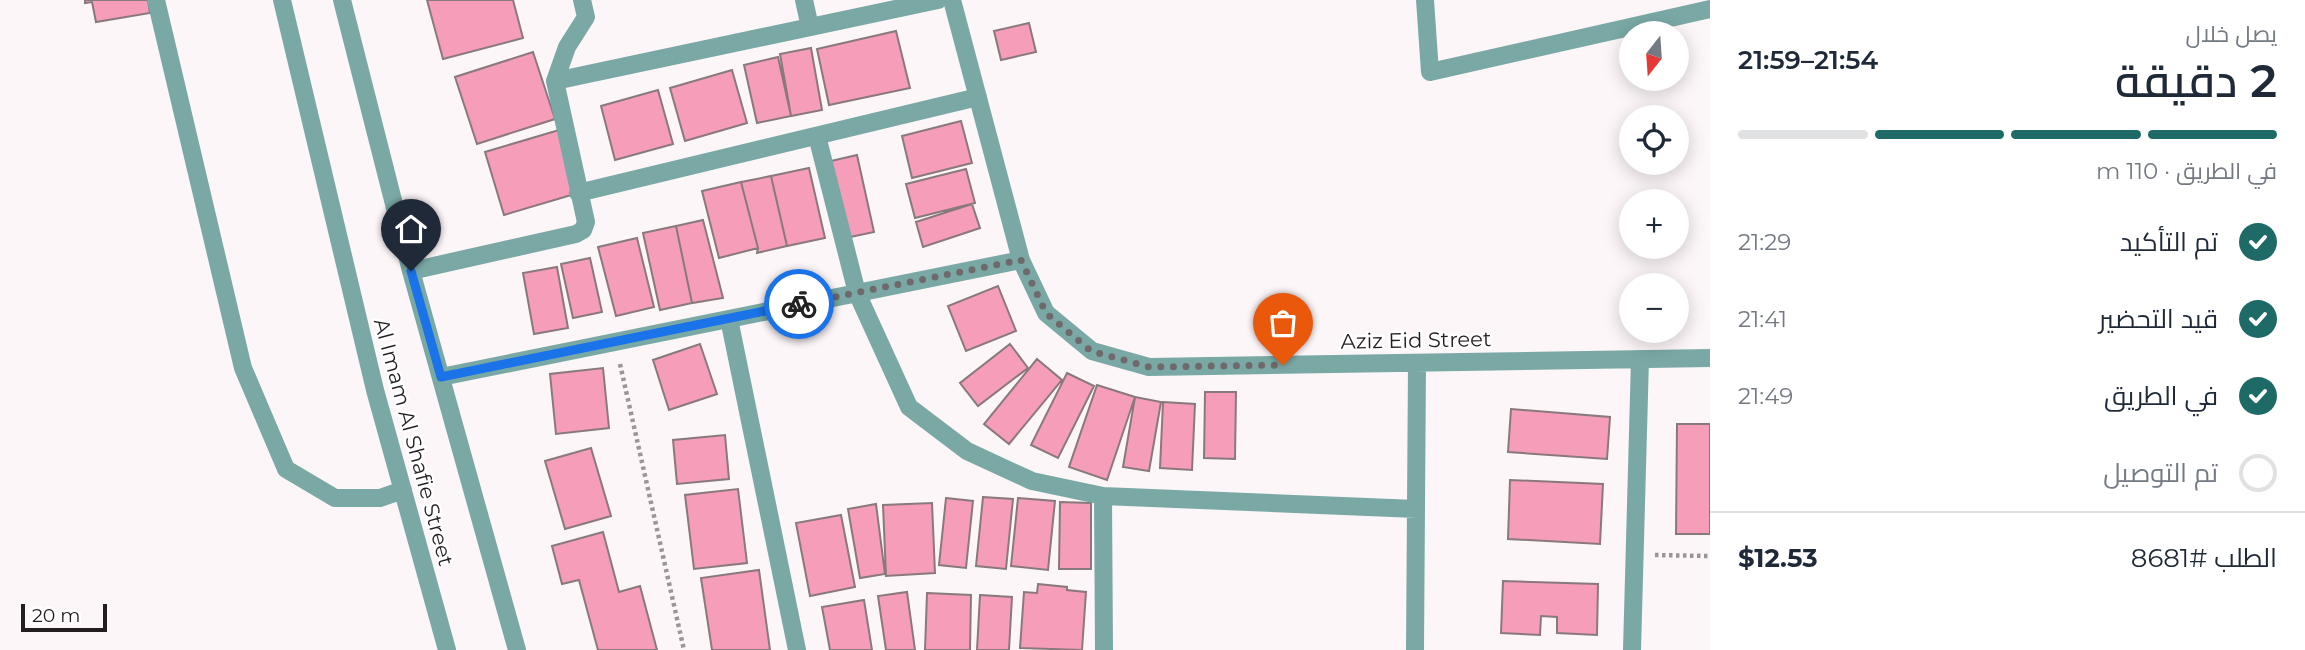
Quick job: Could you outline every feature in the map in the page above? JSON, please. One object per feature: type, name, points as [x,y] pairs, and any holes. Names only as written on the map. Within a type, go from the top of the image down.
[{"type":"street","points":[[156,0],[243,368],[286,469],[335,498],[380,498],[403,490]]},
{"type":"street","name":"Al Imam Al Shafie Street","points":[[282,0],[375,390],[447,650]]},
{"type":"street","name":"Al Imam Al Shafie Street","points":[[342,0],[411,271],[517,650]]},
{"type":"street","points":[[411,271],[576,234],[583,229],[586,222],[555,81],[567,47],[586,17],[582,0]]},
{"type":"street","points":[[804,0],[810,27]]},
{"type":"street","points":[[555,81],[938,0]]},
{"type":"street","name":"Aziz Eid Street","points":[[951,0],[1021,260],[1046,313],[1091,351],[1149,367],[1710,358]]},
{"type":"street","points":[[1425,0],[1430,72],[1710,9]]},
{"type":"street","points":[[579,193],[978,97]]},
{"type":"street","points":[[817,136],[857,293],[909,407],[967,451],[1032,481],[1103,496],[1416,509]]},
{"type":"street","points":[[441,377],[1021,260]]},
{"type":"street","points":[[729,318],[797,650]]},
{"type":"street","points":[[1632,650],[1640,359]]},
{"type":"street","points":[[1415,650],[1417,363]]},
{"type":"street","points":[[1103,496],[1104,650]]},
{"type":"path","points":[[615,342],[684,650]]},
{"type":"path","points":[[1634,555],[1710,555]]},
{"type":"building","points":[[85,0],[148,0],[150,13],[96,22],[92,2],[85,3]]},
{"type":"building","points":[[427,0],[513,0],[523,38],[443,59]]},
{"type":"building","points":[[1029,23],[1036,52],[1001,60],[994,31]]},
{"type":"building","points":[[896,31],[910,88],[829,105],[817,49]]},
{"type":"building","points":[[811,48],[822,110],[791,116],[780,54]]},
{"type":"building","points":[[533,52],[555,119],[477,144],[455,77]]},
{"type":"building","points":[[778,57],[791,116],[757,123],[744,65]]},
{"type":"building","points":[[732,70],[747,123],[685,141],[670,88]]},
{"type":"building","points":[[658,90],[673,144],[615,160],[601,106]]},
{"type":"building","points":[[961,121],[972,163],[912,178],[902,136]]},
{"type":"building","points":[[559,130],[578,193],[504,215],[485,152]]},
{"type":"building","points":[[857,155],[874,232],[836,240],[818,164]]},
{"type":"building","points":[[809,168],[825,238],[787,246],[771,176]]},
{"type":"building","points":[[966,169],[975,203],[915,218],[906,184]]},
{"type":"building","points":[[771,176],[787,246],[757,253],[741,182]]},
{"type":"building","points":[[741,182],[758,248],[719,258],[702,191]]},
{"type":"building","points":[[972,204],[980,228],[923,247],[916,222]]},
{"type":"building","points":[[703,220],[723,298],[692,303],[676,226]]},
{"type":"building","points":[[676,226],[692,303],[660,310],[643,233]]},
{"type":"building","points":[[637,238],[654,307],[616,316],[598,247]]},
{"type":"building","points":[[590,258],[602,312],[573,318],[561,264]]},
{"type":"building","points":[[557,267],[568,328],[534,334],[523,273]]},
{"type":"building","points":[[998,286],[1016,331],[966,351],[948,306]]},
{"type":"building","points":[[700,344],[717,394],[669,410],[653,360]]},
{"type":"building","points":[[1010,344],[1028,368],[978,406],[960,383]]},
{"type":"building","points":[[1037,359],[1062,380],[1009,444],[984,424]]},
{"type":"building","points":[[603,368],[609,428],[556,434],[550,374]]},
{"type":"building","points":[[1067,373],[1094,386],[1058,458],[1031,445]]},
{"type":"building","points":[[1097,385],[1135,397],[1107,480],[1069,467]]},
{"type":"building","points":[[1205,392],[1236,392],[1235,459],[1204,458]]},
{"type":"building","points":[[1135,397],[1161,402],[1149,471],[1123,467]]},
{"type":"building","points":[[1163,402],[1195,404],[1192,470],[1160,468]]},
{"type":"building","points":[[1511,409],[1610,417],[1607,459],[1508,452]]},
{"type":"building","points":[[1677,424],[1710,424],[1710,534],[1676,534]]},
{"type":"building","points":[[725,435],[729,479],[677,484],[673,440]]},
{"type":"building","points":[[591,448],[611,516],[565,529],[545,461]]},
{"type":"building","points":[[1510,480],[1603,484],[1600,544],[1508,539]]},
{"type":"building","points":[[738,489],[747,563],[694,569],[685,495]]},
{"type":"building","points":[[983,497],[1013,499],[1006,569],[976,566]]},
{"type":"building","points":[[946,498],[973,501],[966,568],[939,565]]},
{"type":"building","points":[[1018,498],[1055,501],[1048,570],[1011,566]]},
{"type":"building","points":[[1060,502],[1091,503],[1091,569],[1059,569]]},
{"type":"building","points":[[932,503],[935,573],[886,576],[883,505]]},
{"type":"building","points":[[876,504],[885,574],[860,578],[848,509]]},
{"type":"building","points":[[841,515],[855,587],[810,596],[796,523]]},
{"type":"building","points":[[603,532],[619,592],[640,586],[657,650],[598,650],[579,580],[562,584],[552,546]]},
{"type":"building","points":[[759,570],[770,650],[712,650],[701,578]]},
{"type":"building","points":[[1503,581],[1598,584],[1597,635],[1557,633],[1557,617],[1541,616],[1540,635],[1501,633]]},
{"type":"building","points":[[1038,584],[1086,592],[1082,650],[1020,648],[1024,592],[1037,593]]},
{"type":"building","points":[[907,592],[915,650],[886,650],[878,596]]},
{"type":"building","points":[[927,593],[971,595],[970,650],[925,650]]},
{"type":"building","points":[[980,595],[1012,597],[1009,650],[977,650]]},
{"type":"building","points":[[864,600],[872,650],[830,650],[822,607]]},
{"type":"way so far","points":[[799,304],[1021,260],[1046,313],[1091,351],[1149,367],[1283,365]]},
{"type":"route","points":[[411,271],[441,377],[799,304]]}]
